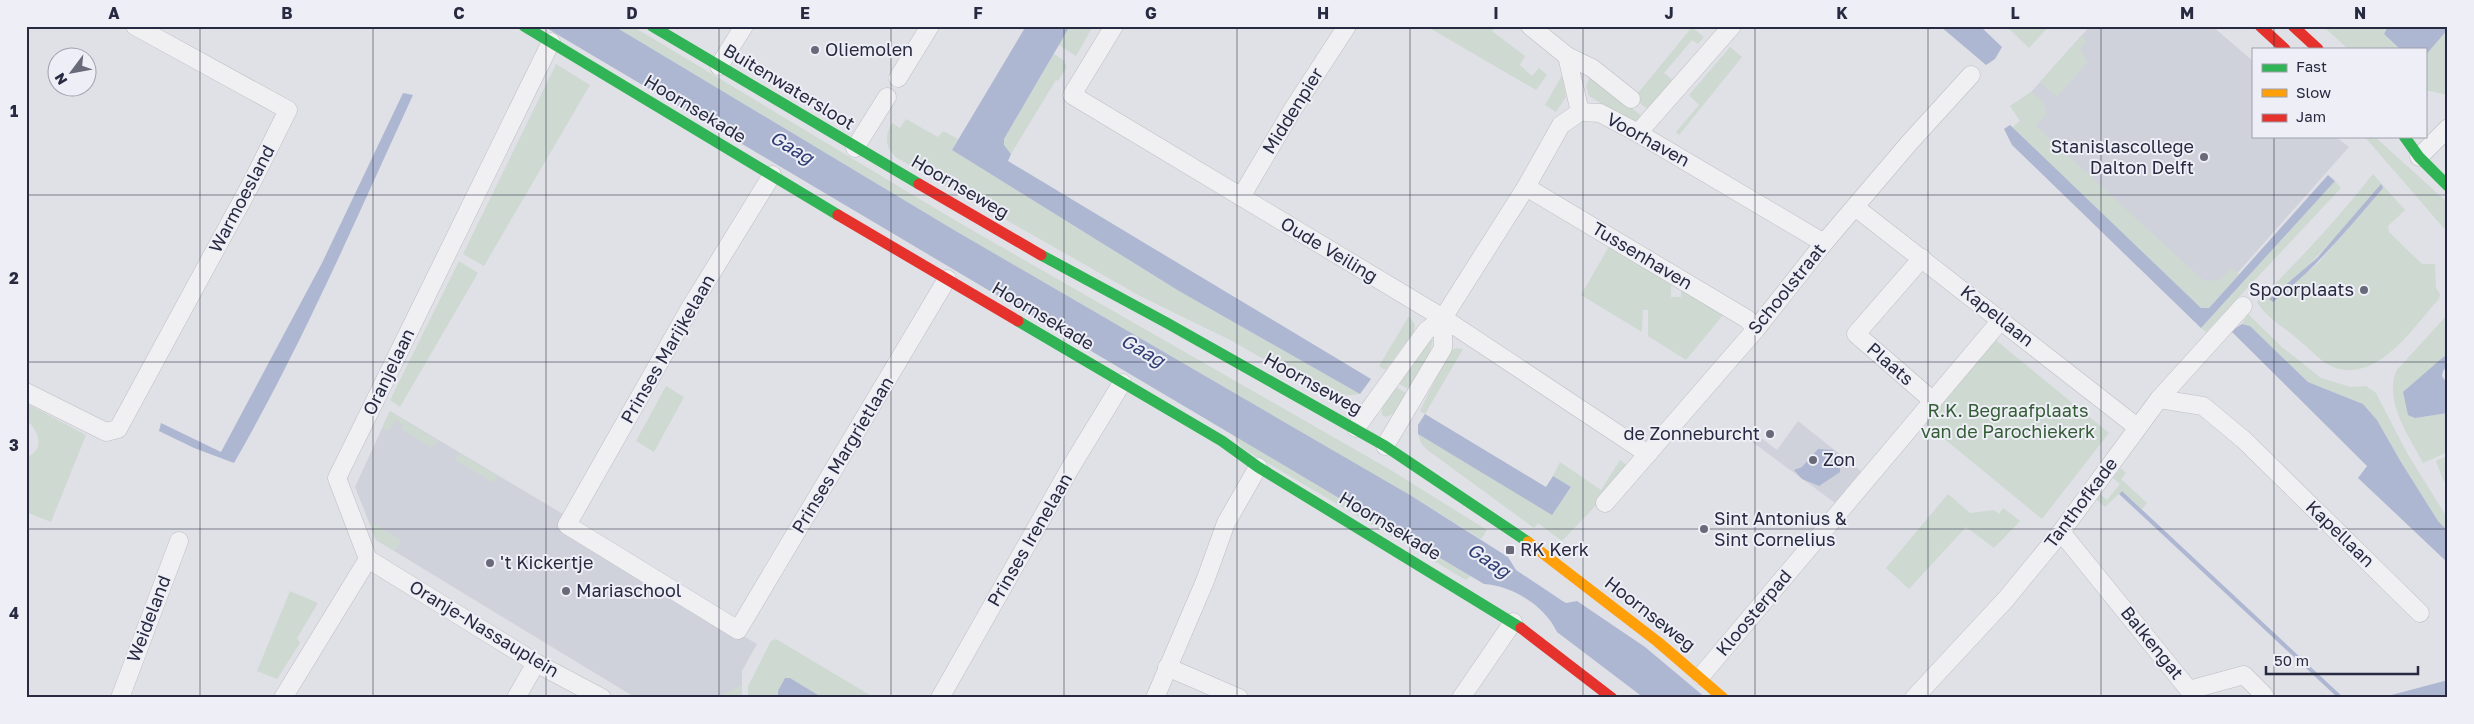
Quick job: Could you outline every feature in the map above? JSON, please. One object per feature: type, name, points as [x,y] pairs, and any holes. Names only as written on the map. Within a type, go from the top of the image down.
[{"type":"street","name":"Warmoesland","points":[[26,392],[106,432],[118,429],[251,184],[288,110],[134,26]]},
{"type":"street","name":"Hoornsekade","points":[[524,26],[1222,441],[1258,467],[1513,622],[1612,698]]},
{"type":"street","name":"Buitenwatersloot","points":[[652,26],[855,148]]},
{"type":"street","points":[[719,66],[744,26]]},
{"type":"street","points":[[898,78],[930,26]]},
{"type":"street","name":"Oude Veiling","points":[[1114,26],[1072,95],[1443,318],[1648,454]]},
{"type":"street","name":"Middenpier","points":[[1240,197],[1293,109],[1347,26]]},
{"type":"street","points":[[1530,26],[1567,56],[1592,68],[1631,99]]},
{"type":"street","points":[[1638,133],[1732,26]]},
{"type":"street","points":[[2260,26],[2284,48]]},
{"type":"street","points":[[2293,26],[2317,48]]},
{"type":"street","name":"Oranjelaan","points":[[368,559],[337,478],[551,42]]},
{"type":"street","points":[[1356,428],[1426,331],[1443,318],[1526,187],[1561,125],[1580,112],[1567,56]]},
{"type":"street","name":"Schoolstraat","points":[[1605,503],[1756,329],[1824,243],[1910,142],[1971,76]]},
{"type":"street","points":[[855,148],[887,97]]},
{"type":"street","name":"Voorhaven","points":[[1580,112],[1600,113],[1638,133],[1824,243]]},
{"type":"street","points":[[2419,157],[2448,128]]},
{"type":"street","points":[[2399,139],[2448,186]]},
{"type":"street","name":"Hoornseweg","points":[[855,148],[1064,269],[1356,428],[1385,446],[1536,548],[1700,676],[1723,698]]},
{"type":"street","name":"Prinses Marijkelaan","points":[[738,630],[567,525],[690,308],[772,175]]},
{"type":"street","name":"Tussenhaven","points":[[1526,187],[1746,319],[1756,329]]},
{"type":"street","name":"Kapellaan","points":[[1855,207],[2136,428]]},
{"type":"street","name":"Plaats","points":[[1922,258],[1856,334],[1933,401]]},
{"type":"street","name":"Prinses Margrietlaan","points":[[738,630],[947,279]]},
{"type":"street","name":"Tanthofkade","points":[[1914,698],[2006,599],[2061,532],[2159,399],[2243,306]]},
{"type":"street","points":[[1385,446],[1443,348],[1443,318]]},
{"type":"street","name":"Kloosterpad","points":[[1700,676],[2001,320]]},
{"type":"street","name":"Prinses Irenelaan","points":[[940,698],[1069,470],[1122,383]]},
{"type":"street","name":"Kapellaan","points":[[2159,399],[2203,406],[2244,440],[2420,613]]},
{"type":"street","points":[[1156,698],[1167,667],[1205,581],[1226,523],[1258,467]]},
{"type":"street","name":"Balkengat","points":[[2061,532],[2190,690],[2244,675],[2264,695]]},
{"type":"street","name":"Weideland","points":[[120,698],[179,541]]},
{"type":"street","points":[[283,698],[368,559]]},
{"type":"street","name":"Oranje-Nassauplein","points":[[368,559],[536,663],[602,698]]},
{"type":"street","points":[[1461,698],[1513,622]]},
{"type":"street","points":[[516,698],[536,663]]},
{"type":"street","points":[[1167,667],[1239,698]]},
{"type":"shaded area","name":"Stanislascollege Dalton Delft","points":[[2090,26],[2212,26],[2252,60],[2252,138],[2338,138],[2349,147],[2217,296],[2010,106],[2031,92]]},
{"type":"shaded area","name":"Mariaschool","points":[[390,411],[568,517],[562,527],[757,644],[742,671],[742,698],[636,698],[376,540],[355,487]]},
{"type":"shaded area","name":"Zon","points":[[1798,421],[1861,471],[1835,503],[1751,441],[1756,434],[1777,450]]},
{"type":"green space","points":[[614,26],[632,26],[958,222],[1389,469],[1487,530],[1481,539],[1410,495],[954,230]]},
{"type":"green space","points":[[1070,26],[1093,26],[1076,56],[1059,45]]},
{"type":"green space","points":[[1426,26],[1496,26],[1492,31],[1525,56],[1520,65],[1532,76],[1539,68],[1547,75],[1536,90]]},
{"type":"green space","points":[[2006,26],[2049,26],[2029,48]]},
{"type":"green space","points":[[2323,26],[2388,26],[2384,34],[2399,48],[2347,48]]},
{"type":"green space","points":[[1692,27],[1704,37],[1698,44],[1692,40],[1664,73],[1675,82],[1651,112],[1634,98]]},
{"type":"green space","points":[[2448,29],[2448,95],[2426,90],[2426,55]]},
{"type":"green space","points":[[2081,36],[2086,41],[2080,49],[2088,62],[2057,97],[2040,82]]},
{"type":"green space","points":[[1730,47],[1742,57],[1679,135],[1676,132],[1699,105],[1689,95]]},
{"type":"green space","points":[[1054,54],[1063,60],[1067,67],[1058,81],[1056,80],[1011,154],[1004,145],[1004,139]]},
{"type":"green space","points":[[556,64],[590,85],[484,266],[463,254]]},
{"type":"green space","points":[[1562,75],[1566,97],[1556,112],[1545,105]]},
{"type":"green space","points":[[1591,75],[1643,117],[1637,126],[1589,96],[1586,86]]},
{"type":"green space","points":[[2031,92],[2043,101],[2047,114],[2036,126],[2204,281],[2220,280],[2231,268],[2239,274],[2209,308],[2201,308],[2012,128],[2020,121],[2010,106]]},
{"type":"green space","points":[[906,119],[938,137],[943,131],[958,139],[952,150],[1179,291],[1360,394],[1343,396],[1331,394],[1272,364],[1232,341],[1140,296],[897,158],[888,146],[888,133],[892,123],[900,128]]},
{"type":"green space","points":[[2366,138],[2376,138],[2448,203],[2448,233]]},
{"type":"green space","points":[[2373,174],[2405,210],[2388,226],[2389,232],[2422,264],[2435,264],[2436,288],[2440,294],[2439,299],[2393,350],[2365,367],[2349,370],[2333,367],[2324,362],[2271,318],[2257,302],[2317,240]],"holes":[[[2383,188],[2319,262],[2273,302]]]},
{"type":"green space","points":[[2335,181],[2341,188],[2206,332],[2201,328]]},
{"type":"green space","points":[[1611,243],[1671,279],[1671,297],[1681,297],[1681,282],[1727,310],[1686,360],[1648,336],[1648,310],[1643,310],[1642,332],[1581,295]]},
{"type":"green space","points":[[459,261],[478,273],[400,407],[390,400]]},
{"type":"green space","points":[[2248,314],[2283,348],[2321,378],[2351,387],[2366,386],[2376,393],[2407,453],[2448,519],[2448,531],[2438,521],[2377,420],[2363,404],[2308,382],[2250,326],[2242,324]]},
{"type":"green space","points":[[2448,314],[2448,353],[2438,363],[2415,418],[2448,413],[2448,452],[2423,463],[2400,419],[2393,395],[2393,383],[2396,371]]},
{"type":"green space","points":[[1409,316],[1415,325],[1414,332],[1385,370],[1379,366]]},
{"type":"green space","name":"R.K. Begraafplaats van de Parochiekerk","points":[[1992,337],[2109,433],[2042,519],[1920,419]]},
{"type":"green space","points":[[1433,339],[1430,352],[1410,390],[1396,382],[1421,348]]},
{"type":"green space","points":[[1457,348],[1463,349],[1425,414],[1420,411],[1449,351]]},
{"type":"green space","points":[[666,386],[684,397],[654,452],[636,441]]},
{"type":"green space","points":[[1394,386],[1408,394],[1393,414],[1386,417],[1382,415],[1382,407]]},
{"type":"green space","points":[[26,403],[86,435],[51,522],[26,512],[26,458],[36,450],[38,440],[37,434],[26,419]]},
{"type":"green space","points":[[390,411],[438,441],[432,448],[401,429],[403,425],[395,420],[389,431],[382,428]]},
{"type":"green space","points":[[1232,433],[1471,576],[1466,580],[1242,448]]},
{"type":"green space","points":[[1418,434],[1552,514],[1571,488],[1553,476],[1560,462],[1601,490],[1620,460],[1629,467],[1603,498],[1562,541],[1538,523],[1534,528],[1426,449],[1421,443]]},
{"type":"green space","points":[[459,453],[498,476],[494,483],[455,460]]},
{"type":"green space","points":[[2448,455],[2448,484],[2443,480],[2436,461]]},
{"type":"green space","points":[[2121,468],[2126,473],[2121,479],[2147,503],[2142,509],[2122,491],[2105,507],[2096,499],[2100,494],[2107,500],[2120,484],[2113,478]]},
{"type":"green space","points":[[1948,494],[1970,513],[1994,510],[1999,514],[2003,508],[2020,521],[1994,548],[1966,527],[1909,589],[1886,568]]},
{"type":"green space","points":[[369,521],[401,540],[395,551],[376,540]]},
{"type":"green space","points":[[290,591],[318,603],[297,638],[300,643],[277,679],[257,671]]},
{"type":"green space","points":[[776,639],[875,698],[823,698],[790,678],[778,691],[778,698],[748,698],[748,686],[771,641]]},
{"type":"green space","points":[[742,685],[742,698],[722,698],[722,695]]},
{"type":"water","name":"Gaag","points":[[543,26],[614,26],[954,230],[1410,495],[1508,557],[1516,570],[1561,600],[1566,603],[1577,601],[1645,647],[1706,698],[1644,698],[1557,632],[1545,614],[1527,599],[1506,589],[1484,584]]},
{"type":"water","points":[[1026,26],[1070,26],[1004,139],[1004,145],[1011,154],[1008,161],[1371,379],[1360,394],[1179,291],[952,150]]},
{"type":"water","points":[[1940,26],[1980,26],[2002,47],[1995,59],[1986,65]]},
{"type":"water","points":[[2388,26],[2448,26],[2448,29],[2426,55],[2426,48],[2399,48],[2384,34]]},
{"type":"water","points":[[403,93],[413,95],[283,373],[234,463],[194,448],[159,431],[161,423],[221,452],[322,263]]},
{"type":"water","points":[[2010,125],[2201,308],[2209,308],[2328,175],[2335,181],[2201,328],[2012,145],[2004,129]]},
{"type":"water","points":[[2381,184],[2383,188],[2317,262],[2273,302],[2269,299],[2317,258]]},
{"type":"water","points":[[2242,324],[2250,326],[2308,382],[2363,404],[2377,420],[2438,521],[2448,531],[2448,563],[2358,478],[2367,466],[2231,331]]},
{"type":"water","points":[[2448,353],[2448,365],[2443,371],[2442,376],[2448,385],[2448,413],[2415,418],[2408,415],[2403,392]]},
{"type":"water","points":[[1425,414],[1546,487],[1553,476],[1571,487],[1552,515],[1418,434],[1418,425]]},
{"type":"water","points":[[1818,449],[1833,450],[1840,460],[1840,472],[1819,486],[1802,479],[1794,470],[1802,467]]},
{"type":"water","points":[[2122,491],[2344,698],[2338,698],[2119,494]]},
{"type":"water","points":[[785,678],[790,678],[823,698],[778,698],[778,691]]},
{"type":"water","points":[[2448,680],[2448,694],[2433,698],[2380,698]]},
{"type":"traffic: fast","points":[[524,26],[838,215]]},
{"type":"traffic: fast","points":[[652,26],[919,184]]},
{"type":"traffic: fast","points":[[2405,138],[2419,157],[2448,186]]},
{"type":"traffic: fast","points":[[1041,255],[1167,323],[1385,446],[1528,542]]},
{"type":"traffic: fast","points":[[1018,321],[1222,441],[1258,467],[1521,628]]},
{"type":"traffic: slow","points":[[1528,542],[1658,642],[1723,698]]},
{"type":"traffic: jam","points":[[2260,26],[2284,48]]},
{"type":"traffic: jam","points":[[2293,26],[2317,48]]},
{"type":"traffic: jam","points":[[919,184],[1041,255]]},
{"type":"traffic: jam","points":[[838,215],[1018,321]]},
{"type":"traffic: jam","points":[[1521,628],[1612,698]]},
{"type":"place","name":"Oliemolen","points":[[815,50]]},
{"type":"place","name":"Stanislascollege Dalton Delft","points":[[2204,157]]},
{"type":"place","name":"Spoorplaats","points":[[2364,290]]},
{"type":"place","name":"de Zonneburcht","points":[[1770,434]]},
{"type":"place","name":"Zon","points":[[1813,460]]},
{"type":"place","name":"Sint Antonius & Sint Cornelius","points":[[1704,529]]},
{"type":"place","name":"RK Kerk","points":[[1510,550]]},
{"type":"place","name":"'t Kickertje","points":[[490,563]]},
{"type":"place","name":"Mariaschool","points":[[566,591]]}]
